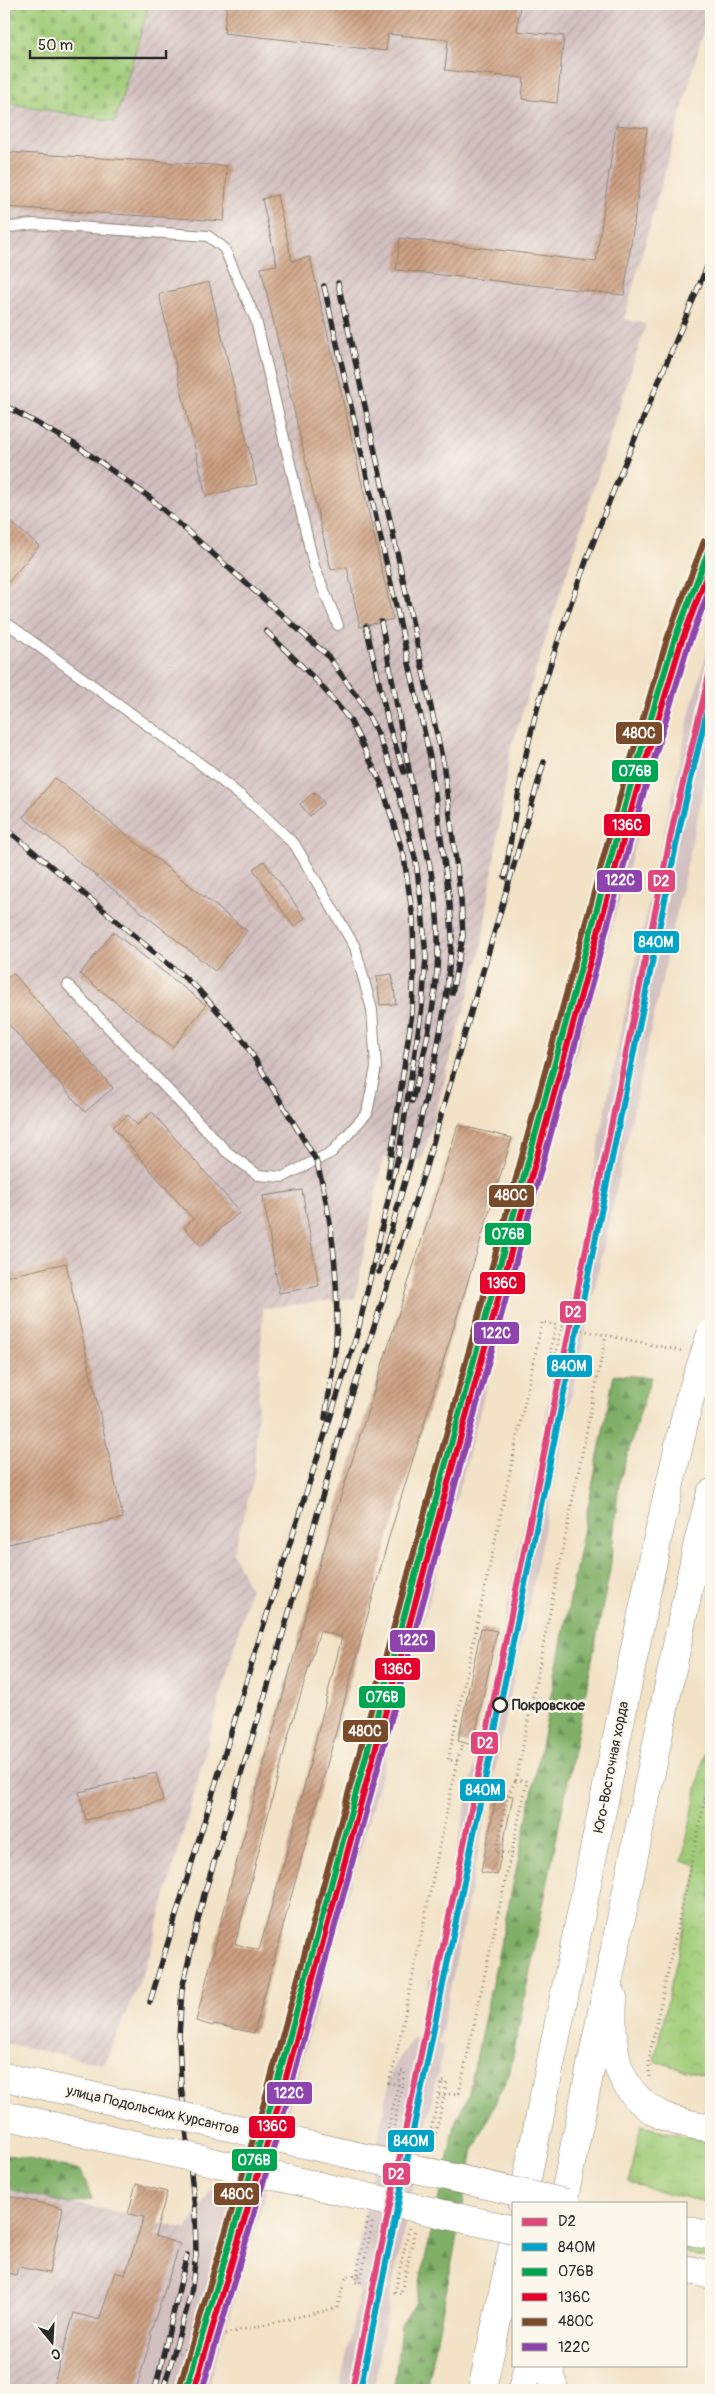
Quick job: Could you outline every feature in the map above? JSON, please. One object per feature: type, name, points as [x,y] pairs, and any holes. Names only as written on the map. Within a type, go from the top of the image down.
[{"type":"main road","name":"Юго-Восточная хорда","points":[[522,2202],[657,1541],[689,1401],[711,1334]]},
{"type":"main road","points":[[565,2202],[614,1946],[698,1542],[711,1493]]},
{"type":"main road","points":[[614,1946],[611,2038],[622,2076],[632,2092],[646,2106],[664,2116],[711,2128]]},
{"type":"main road","name":"улица Подольских Курсантов","points":[[4,2077],[561,2202]]},
{"type":"main road","points":[[4,2115],[512,2230]]},
{"type":"main road","points":[[482,2390],[512,2250]]},
{"type":"main road","points":[[522,2390],[528,2366]]},
{"type":"main road","points":[[548,2366],[554,2390]]},
{"type":"lane","points":[[4,228],[33,224],[208,236],[224,248],[256,320],[314,566],[338,624]]},
{"type":"lane","points":[[4,621],[198,762],[256,808],[295,846],[355,946],[372,1010],[376,1067],[367,1113],[332,1152],[283,1176],[258,1175],[227,1152],[68,985]]},
{"type":"path","points":[[457,1761],[448,1760],[472,1662],[542,1322],[556,1325],[550,1353],[556,1354],[562,1326],[692,1353]]},
{"type":"path","points":[[512,1854],[496,1852],[508,1795],[516,1780],[606,1335]]},
{"type":"path","points":[[402,2085],[389,2083],[395,2062],[457,1761],[463,1743]]},
{"type":"path","points":[[650,2081],[649,2058],[711,1772]]},
{"type":"path","points":[[432,2150],[439,2116],[443,2099],[445,2090],[447,2082],[442,2081],[439,2095],[446,2094],[459,2093],[527,1781],[516,1780]]},
{"type":"path","points":[[386,2140],[401,2071],[405,2072],[390,2142]]},
{"type":"path","points":[[369,2216],[355,2282],[360,2283],[374,2218]]},
{"type":"path","points":[[397,2284],[395,2292],[401,2294],[416,2226]]},
{"type":"path","points":[[175,2355],[202,2339],[337,2308],[346,2276],[362,2275]]},
{"type":"shaded area","points":[[149,4],[711,5],[624,319],[646,324],[510,751],[481,950],[422,1161],[383,1158],[355,1298],[263,1308],[254,1477],[233,1553],[250,1590],[147,1964],[104,2064],[4,2043],[4,102],[114,122]]},
{"type":"shaded area","points":[[711,532],[711,592],[691,645],[564,1097],[438,1568],[263,2202],[207,2390],[138,2390],[186,2230],[263,2107],[333,1862],[537,1095],[670,636]]},
{"type":"shaded area","points":[[711,639],[711,755],[577,1370],[439,2044],[444,2045],[390,2296],[374,2390],[339,2390],[360,2291],[351,2284],[391,2071],[413,2038],[418,2039],[557,1363],[616,1055],[691,707]]},
{"type":"shaded area","points":[[4,2189],[137,2216],[186,2230],[138,2390],[4,2390]]},
{"type":"green space","points":[[4,4],[149,4],[115,122],[4,102]]},
{"type":"green space","points":[[614,1375],[651,1377],[619,1482],[610,1570],[510,2071],[474,2149],[427,2390],[394,2390],[401,2325],[415,2304],[456,2120],[468,2097],[525,1828]]},
{"type":"green space","points":[[711,1721],[711,2077],[654,2061],[698,1866],[682,1861]]},
{"type":"green space","points":[[641,2126],[711,2142],[711,2204],[629,2183]]},
{"type":"green space","points":[[4,2154],[81,2170],[92,2199],[69,2204],[4,2188]]},
{"type":"green space","points":[[688,2244],[711,2250],[711,2259],[688,2253]]},
{"type":"building","points":[[227,4],[520,4],[517,31],[564,36],[557,103],[522,99],[524,78],[445,70],[448,40],[388,34],[386,51],[224,33]]},
{"type":"building","points":[[616,125],[647,128],[624,295],[396,270],[400,238],[596,262]]},
{"type":"building","points":[[4,152],[227,166],[224,221],[4,207]]},
{"type":"building","points":[[277,195],[292,261],[310,257],[393,619],[360,627],[347,567],[331,570],[261,268],[277,265],[262,199]]},
{"type":"building","points":[[209,282],[257,484],[206,496],[159,294]]},
{"type":"building","points":[[4,516],[39,546],[4,587]]},
{"type":"building","points":[[55,778],[247,931],[215,971],[23,817]]},
{"type":"building","points":[[314,792],[324,803],[310,816],[300,804]]},
{"type":"building","points":[[264,861],[305,918],[294,927],[253,869]]},
{"type":"building","points":[[113,932],[206,1005],[173,1047],[80,974]]},
{"type":"building","points":[[13,973],[113,1088],[85,1112],[4,1019],[4,981]]},
{"type":"building","points":[[392,974],[396,1004],[380,1005],[377,976]]},
{"type":"building","points":[[152,1112],[240,1212],[201,1246],[184,1227],[193,1219],[113,1127],[128,1115],[137,1125]]},
{"type":"building","points":[[458,1125],[512,1138],[389,1537],[254,2033],[214,2024],[213,2026],[196,2021],[232,1879],[321,1559]],"holes":[[[320,1631],[342,1637],[291,1838],[259,1950],[235,1944],[289,1733]]]},
{"type":"building","points":[[302,1190],[319,1286],[279,1293],[263,1196]]},
{"type":"building","points":[[66,1263],[123,1518],[4,1545],[4,1277]]},
{"type":"building","points":[[481,1628],[497,1631],[473,1745],[458,1741]]},
{"type":"building","points":[[156,1773],[163,1801],[86,1820],[79,1792]]},
{"type":"building","points":[[497,1793],[513,1796],[497,1875],[481,1872]]},
{"type":"building","points":[[136,2184],[167,2192],[155,2236],[180,2244],[150,2334],[152,2335],[136,2390],[52,2390],[74,2313],[99,2320],[115,2272],[125,2275],[144,2217],[128,2214]]},
{"type":"building","points":[[4,2195],[63,2208],[49,2273],[18,2267],[16,2275],[4,2272]]},
{"type":"railway","points":[[505,877],[527,748],[556,649],[575,592],[618,479],[711,257]]},
{"type":"railway","points":[[338,283],[443,762],[461,900],[463,936],[452,993]]},
{"type":"railway","points":[[324,286],[430,757],[450,904],[452,937],[446,1000],[435,1060],[411,1160],[379,1272]]},
{"type":"railway","points":[[4,405],[76,445],[149,497],[327,655],[359,699],[377,732],[394,775],[416,862],[422,908],[426,958],[422,1007],[399,1153],[358,1331],[257,1646],[150,2002]]},
{"type":"railway","points":[[197,2390],[283,2104],[639,796],[683,646],[711,569]]},
{"type":"railway","points":[[381,622],[434,889],[438,931],[437,972],[432,1009],[412,1101]]},
{"type":"railway","points":[[366,626],[389,726],[404,772]]},
{"type":"railway","points":[[266,631],[318,682],[350,720],[381,783],[404,857],[413,919],[414,969],[412,1013],[388,1177]]},
{"type":"railway","points":[[163,2390],[191,2294],[196,2255],[195,2209],[181,2085],[179,2037],[182,1989],[204,1895],[265,1696],[348,1407],[425,1170],[544,762]]},
{"type":"railway","points":[[4,827],[197,988],[244,1041],[316,1160],[331,1227],[337,1297],[336,1342],[325,1418]]},
{"type":"railway","points":[[155,2390],[187,2255]]},
{"type":"transit line","name":"480С","points":[[179,2388],[265,2099],[622,789],[667,639],[704,541]]},
{"type":"transit line","name":"076В","points":[[186,2390],[272,2101],[629,791],[674,641],[711,544]]},
{"type":"transit line","name":"136С","points":[[194,2390],[279,2103],[636,793],[681,643],[711,564]]},
{"type":"transit line","name":"122С","points":[[202,2390],[286,2105],[643,795],[688,646],[711,585]]},
{"type":"transit line","name":"D2","points":[[352,2390],[673,824],[711,667]]},
{"type":"transit line","name":"840М","points":[[360,2390],[680,826],[711,694]]},
{"type":"place","name":"Покровское","points":[[500,1705]]}]
